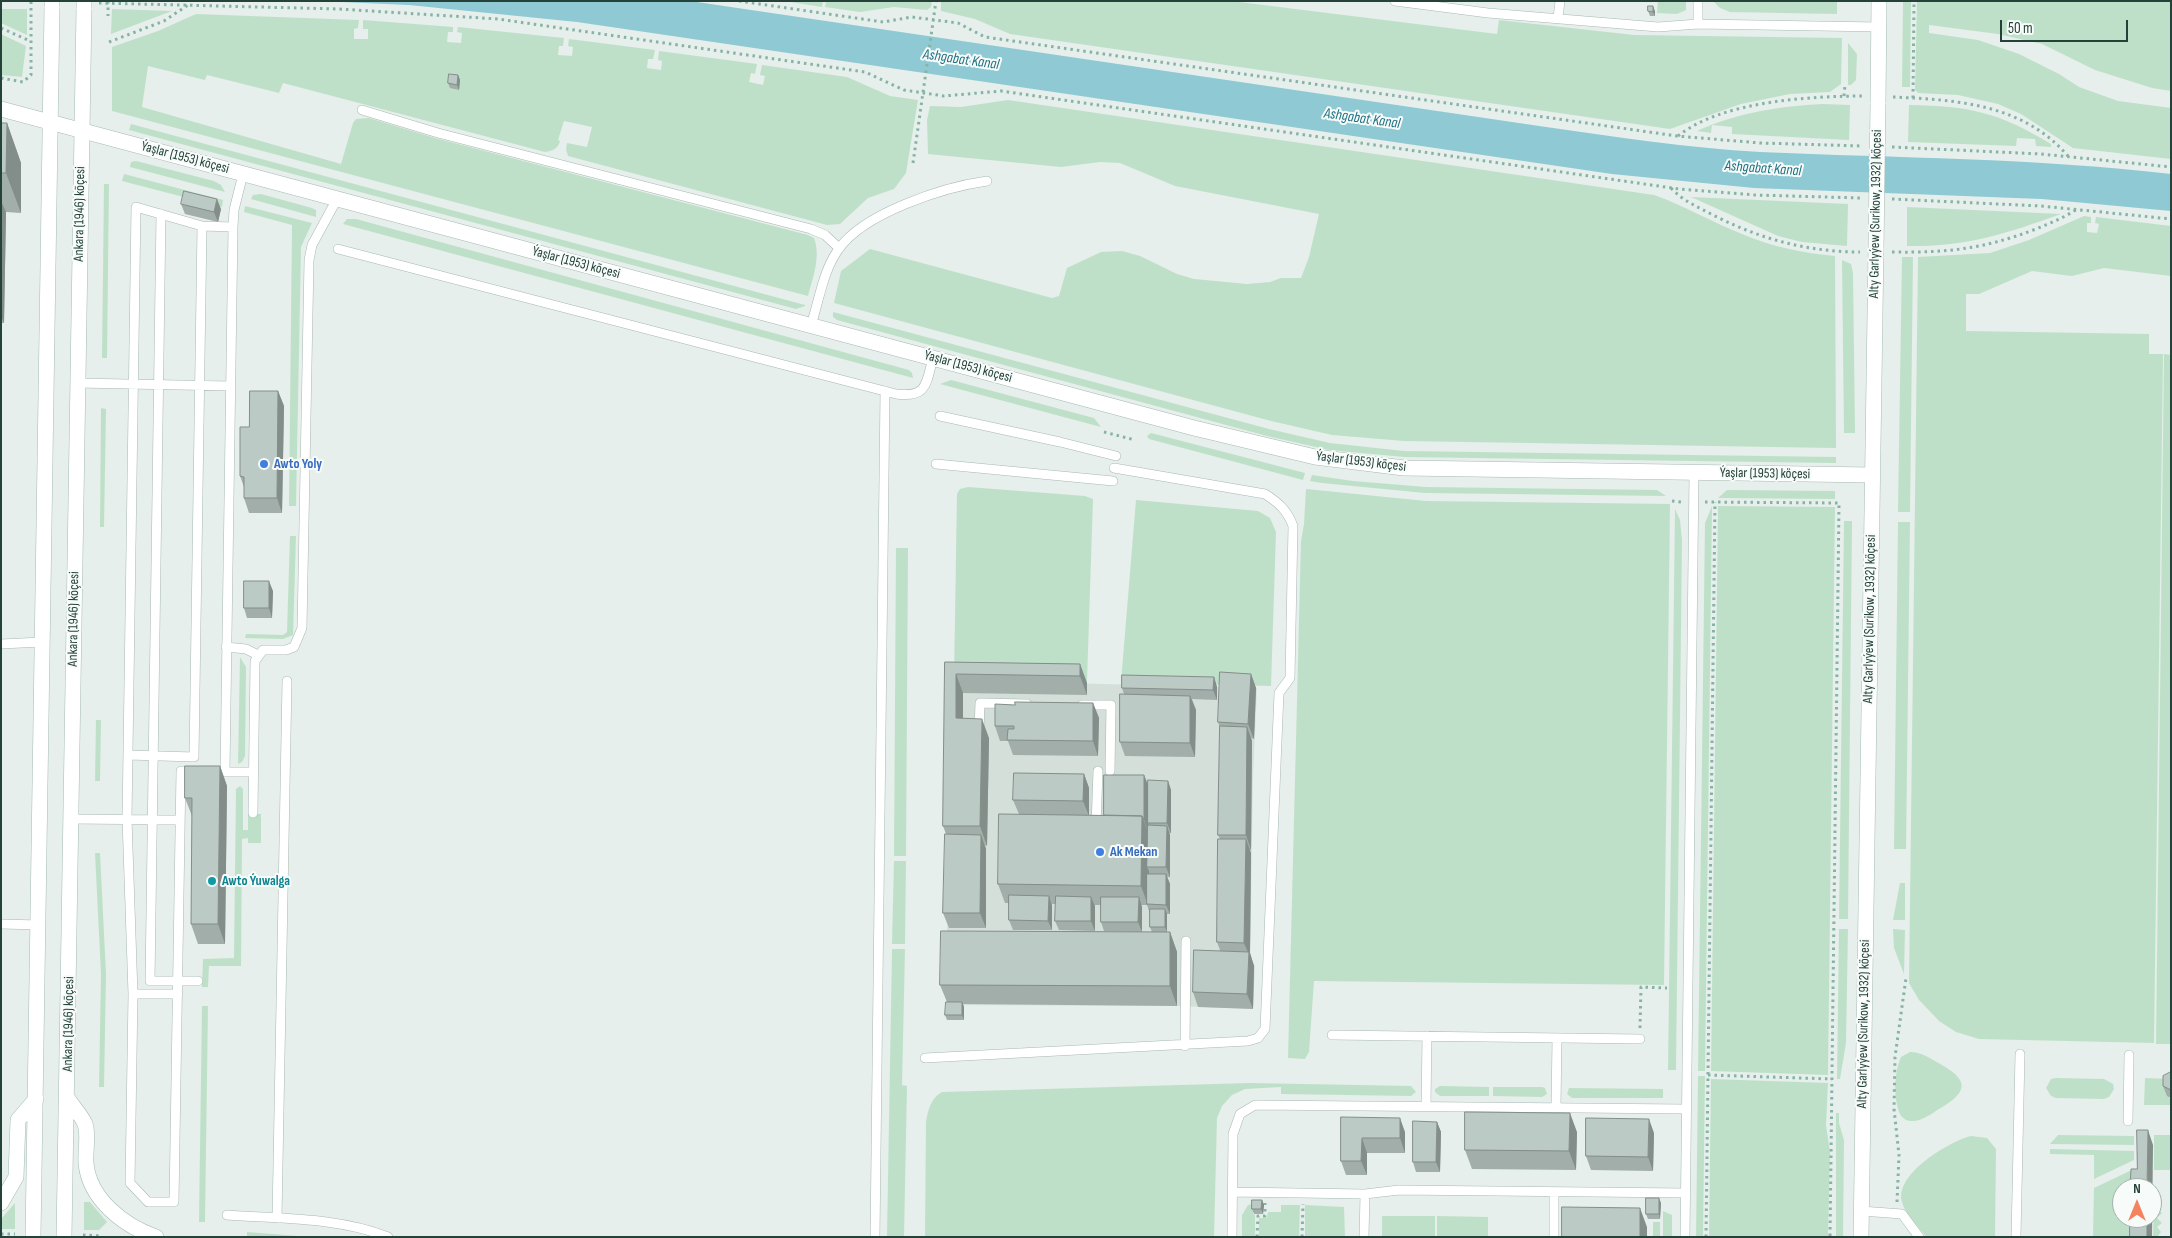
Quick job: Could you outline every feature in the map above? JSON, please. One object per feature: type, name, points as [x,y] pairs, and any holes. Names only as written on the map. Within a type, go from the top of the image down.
[{"type":"street","name":"Alty Garlyýew (Surikow, 1932) köçesi","points":[[1861,1237],[1879,1]]},
{"type":"street","points":[[33,1237],[52,4]]},
{"type":"street","name":"Ankara (1946) köçesi","points":[[64,1237],[68,1099],[81,131],[87,4]]},
{"type":"street","points":[[1,109],[51,124]]},
{"type":"street","name":"Ýaşlar (1953) köçesi","points":[[51,124],[1238,440],[1315,457],[1423,468],[1872,475]]},
{"type":"street","points":[[1,1203],[16,1177],[18,1120],[36,1099]]},
{"type":"street","points":[[68,1099],[85,1125],[87,1169],[100,1198],[123,1220],[156,1237]]},
{"type":"lane","points":[[1395,1],[1488,13],[1658,27],[1698,24],[1879,27]]},
{"type":"lane","points":[[1558,18],[1560,1]]},
{"type":"lane","points":[[1698,1],[1698,24]]},
{"type":"lane","points":[[362,110],[438,133],[811,229],[825,235],[839,248]]},
{"type":"lane","points":[[224,772],[233,227],[234,210],[243,174]]},
{"type":"lane","points":[[811,325],[830,262],[839,248],[854,233],[906,204],[966,184],[987,181]]},
{"type":"lane","points":[[253,813],[255,667],[258,655],[263,650],[286,650],[294,647],[302,628],[309,260],[312,245],[337,199]]},
{"type":"lane","points":[[233,227],[202,226],[136,207],[127,820],[133,994],[130,1183],[148,1202],[174,1202],[181,771],[254,772]]},
{"type":"lane","points":[[161,214],[150,981],[198,982]]},
{"type":"lane","points":[[128,756],[194,757],[202,226]]},
{"type":"lane","points":[[338,249],[885,391],[916,395],[925,385],[933,358]]},
{"type":"lane","points":[[77,383],[230,386]]},
{"type":"lane","points":[[875,1237],[885,391]]},
{"type":"lane","points":[[940,416],[1116,456]]},
{"type":"lane","points":[[936,464],[1113,480]]},
{"type":"lane","points":[[925,1058],[1185,1046],[1248,1041],[1258,1038],[1265,1029],[1279,694],[1290,678],[1293,526],[1288,512],[1279,503],[1265,494],[1114,468]]},
{"type":"lane","points":[[1685,1237],[1685,1109],[1694,473]]},
{"type":"lane","points":[[1,644],[42,642]]},
{"type":"lane","points":[[226,647],[246,649],[258,655]]},
{"type":"lane","points":[[278,1218],[287,681]]},
{"type":"lane","points":[[979,734],[980,703],[1037,704]]},
{"type":"lane","points":[[1075,705],[1111,705],[1110,771]]},
{"type":"lane","points":[[1088,825],[1097,825],[1098,771]]},
{"type":"lane","points":[[72,819],[180,820]]},
{"type":"lane","points":[[1,924],[38,925]]},
{"type":"lane","points":[[1185,1046],[1186,941]]},
{"type":"lane","points":[[133,994],[178,994]]},
{"type":"lane","points":[[1332,1035],[1640,1039]]},
{"type":"lane","points":[[1426,1106],[1427,1036]]},
{"type":"lane","points":[[1556,1108],[1557,1038]]},
{"type":"lane","points":[[2016,1237],[2020,1054]]},
{"type":"lane","points":[[2128,1121],[2129,1055]]},
{"type":"lane","points":[[1232,1237],[1234,1134],[1240,1114],[1247,1109],[1271,1104],[1685,1109]]},
{"type":"lane","points":[[1233,1192],[1365,1194],[1400,1190],[1686,1193]]},
{"type":"lane","points":[[1554,1192],[1554,1237]]},
{"type":"lane","points":[[1364,1237],[1365,1194]]},
{"type":"lane","points":[[1861,1211],[1897,1212],[1902,1214],[1919,1237]]},
{"type":"lane","points":[[227,1215],[320,1221],[368,1229],[388,1237]]},
{"type":"path","points":[[1,78],[24,82],[31,75],[31,1]]},
{"type":"path","points":[[108,1],[108,16]]},
{"type":"path","points":[[739,1],[883,22],[912,17],[958,23],[985,37],[1678,136],[1760,143],[1869,146]]},
{"type":"path","points":[[913,163],[936,1]]},
{"type":"path","points":[[1914,1],[1913,98],[1963,101],[1993,109],[2042,132],[2069,157]]},
{"type":"path","points":[[87,4],[339,8],[498,19],[865,72],[904,90],[944,96],[1001,91],[1679,189],[1755,195],[1871,198]]},
{"type":"path","points":[[109,42],[164,21],[188,5]]},
{"type":"path","points":[[1,28],[30,41]]},
{"type":"path","points":[[1678,136],[1687,128],[1706,120],[1748,107],[1785,100],[1846,96],[1845,85]]},
{"type":"path","points":[[1889,147],[2069,157],[2171,167]]},
{"type":"path","points":[[1890,199],[2041,206],[2171,219]]},
{"type":"path","points":[[1104,432],[1135,440]]},
{"type":"path","points":[[1706,1237],[1715,502],[1839,504],[1830,1237]]},
{"type":"path","points":[[1897,1212],[1899,1155],[1894,1109],[1895,1057],[1906,978]]},
{"type":"path","points":[[1640,1039],[1641,987],[1667,988]]},
{"type":"path","points":[[1708,1075],[1832,1079]]},
{"type":"path","points":[[1257,1237],[1258,1216],[1265,1216],[1265,1204]]},
{"type":"path","points":[[1302,1205],[1302,1237]]},
{"type":"path","points":[[83,1235],[101,1236],[106,1231]]},
{"type":"path","points":[[1,1234],[15,1234]]},
{"type":"shaded area","name":"Ak Mekan","points":[[951,680],[1257,688],[1253,777],[1250,957],[1255,966],[1253,1009],[1177,1006],[946,1005]]},
{"type":"green space","points":[[784,1],[823,1],[822,7]]},
{"type":"green space","points":[[826,1],[932,1],[931,7],[927,10],[894,7],[860,12],[825,7]]},
{"type":"green space","points":[[941,1],[1231,1],[1497,34],[1499,20],[1634,35],[1842,38],[1841,84],[1830,92],[1790,94],[1741,104],[1670,129],[1010,34],[975,19],[941,11]]},
{"type":"green space","points":[[1658,1],[1686,1],[1686,10],[1677,14],[1657,13]]},
{"type":"green space","points":[[1713,1],[1837,1],[1837,14],[1730,12],[1720,8]]},
{"type":"green space","points":[[1903,1],[1911,1],[1910,87],[1902,87]]},
{"type":"green space","points":[[1917,1],[2171,1],[2171,91],[2152,88],[2095,70],[2042,44],[1998,34],[1929,25],[1929,33],[1978,40],[2019,54],[2059,74],[2079,87],[2118,101],[2171,108],[2171,159],[2073,148],[2021,114],[1998,104],[1958,95],[1918,93],[1915,90]]},
{"type":"green space","points":[[1,9],[27,9],[27,35],[1,23]]},
{"type":"green space","points":[[112,9],[172,11],[111,34]]},
{"type":"green space","points":[[196,14],[359,20],[358,28],[354,29],[354,39],[368,39],[368,29],[363,29],[363,20],[453,27],[453,32],[448,32],[447,42],[461,43],[462,33],[457,32],[458,27],[564,38],[563,46],[559,46],[558,55],[572,56],[573,47],[568,46],[569,39],[655,50],[653,59],[648,59],[647,68],[661,70],[662,61],[658,60],[659,51],[757,64],[755,74],[751,73],[749,82],[763,85],[765,76],[760,75],[762,65],[847,77],[890,96],[918,100],[906,173],[894,189],[868,198],[840,224],[827,225],[568,156],[567,143],[587,147],[592,127],[564,121],[558,146],[545,152],[283,83],[279,93],[207,75],[205,80],[148,66],[142,107],[341,164],[353,123],[356,119],[369,118],[435,138],[808,235],[814,238],[817,252],[808,296],[112,111],[112,47],[158,31]]},
{"type":"green space","points":[[1,34],[26,46],[22,77],[1,75]]},
{"type":"green space","points":[[1848,43],[1857,54],[1856,80],[1851,85],[1848,85]]},
{"type":"green space","points":[[1008,100],[1654,195],[1753,239],[1800,251],[1835,256],[1836,448],[1404,441],[1332,435],[1271,421],[834,303],[841,271],[870,249],[1052,298],[1059,296],[1067,268],[1101,252],[1122,251],[1140,256],[1177,274],[1194,279],[1247,284],[1270,282],[1281,278],[1301,278],[1309,257],[1319,214],[1175,186],[1120,163],[1100,162],[1061,167],[928,154],[927,120],[930,106],[961,107]]},
{"type":"green space","points":[[1823,104],[1850,105],[1849,140],[1732,134],[1732,127],[1712,125],[1727,119],[1758,112]]},
{"type":"green space","points":[[1909,105],[1949,107],[1983,113],[2032,133],[2051,144],[2051,147],[2036,146],[2035,139],[2017,138],[2016,146],[1908,142]]},
{"type":"green space","points":[[131,124],[805,306],[796,309],[129,130]]},
{"type":"green space","points":[[1712,125],[1711,133],[1697,131]]},
{"type":"green space","points":[[136,161],[214,181],[221,185],[225,192],[130,167],[131,162]]},
{"type":"green space","points":[[124,174],[223,200],[222,207],[122,181]]},
{"type":"green space","points":[[104,184],[109,184],[107,358],[102,358]]},
{"type":"green space","points":[[261,194],[312,208],[316,210],[316,217],[251,199],[253,195]]},
{"type":"green space","points":[[1691,197],[1848,204],[1847,246],[1802,242],[1778,236]]},
{"type":"green space","points":[[245,206],[312,223],[301,247],[296,506],[289,506],[292,225],[244,212]]},
{"type":"green space","points":[[1907,207],[2061,214],[2022,228],[1967,242],[1907,246]]},
{"type":"green space","points":[[2084,216],[2091,217],[2091,223],[2087,223],[2087,232],[2097,233],[2099,224],[2095,223],[2096,217],[2171,226],[2171,276],[2104,268],[2072,276],[2032,271],[1979,294],[1966,294],[1966,331],[2149,334],[2149,354],[2163,354],[2154,1043],[1979,1039],[1956,1032],[1939,1021],[1919,1000],[1909,983],[1918,257],[1990,253],[2029,240]]},
{"type":"green space","points":[[347,219],[356,219],[909,370],[913,378],[343,224]]},
{"type":"green space","points":[[1902,257],[1913,257],[1910,512],[1898,512]]},
{"type":"green space","points":[[1842,260],[1851,264],[1853,273],[1855,433],[1844,433]]},
{"type":"green space","points":[[833,312],[1269,429],[1330,443],[1404,451],[1836,457],[1836,463],[1404,457],[1329,450],[1267,436],[837,320],[833,317]]},
{"type":"green space","points":[[2164,354],[2171,355],[2171,1044],[2156,1044]]},
{"type":"green space","points":[[951,380],[1094,418],[1101,427],[940,384]]},
{"type":"green space","points":[[101,408],[106,409],[104,527],[100,527]]},
{"type":"green space","points":[[1151,433],[1305,473],[1303,480],[1149,439],[1147,436]]},
{"type":"green space","points":[[1312,475],[1353,481],[1426,487],[1657,490],[1666,496],[1425,493],[1322,483],[1310,481]]},
{"type":"green space","points":[[968,487],[1085,496],[1093,499],[1087,681],[954,679],[957,494],[960,489]]},
{"type":"green space","points":[[1306,489],[1426,501],[1670,504],[1664,985],[1314,981],[1309,1052],[1305,1059],[1288,1058],[1301,541]]},
{"type":"green space","points":[[1727,490],[1835,491],[1835,499],[1718,498]]},
{"type":"green space","points":[[1136,500],[1258,511],[1270,518],[1276,532],[1271,686],[1121,682]]},
{"type":"green space","points":[[1712,506],[1705,1071],[1698,1071],[1705,523]]},
{"type":"green space","points":[[1718,506],[1835,507],[1828,1075],[1711,1071]]},
{"type":"green space","points":[[1675,509],[1680,520],[1682,540],[1676,1070],[1668,1070]]},
{"type":"green space","points":[[1844,521],[1852,521],[1848,919],[1839,919]]},
{"type":"green space","points":[[1898,522],[1910,522],[1906,849],[1894,849]]},
{"type":"green space","points":[[290,536],[296,536],[293,635],[283,639],[245,638],[246,634],[283,635],[287,632]]},
{"type":"green space","points":[[896,548],[908,548],[906,856],[894,856]]},
{"type":"green space","points":[[240,657],[246,667],[245,756],[242,762],[238,764]]},
{"type":"green space","points":[[96,720],[101,720],[100,781],[95,781]]},
{"type":"green space","points":[[240,786],[243,789],[243,830],[248,830],[248,814],[261,814],[261,843],[248,843],[248,838],[242,839],[241,966],[209,966],[208,987],[202,987],[203,959],[234,958],[236,789]]},
{"type":"green space","points":[[95,853],[100,853],[106,974],[104,1087],[99,1087],[101,974]]},
{"type":"green space","points":[[894,861],[906,861],[905,944],[892,944]]},
{"type":"green space","points":[[1900,883],[1905,883],[1905,920],[1893,920]]},
{"type":"green space","points":[[1839,929],[1848,929],[1846,1043],[1840,1079],[1837,1079]]},
{"type":"green space","points":[[1893,929],[1905,930],[1904,974],[1894,948]]},
{"type":"green space","points":[[892,949],[905,949],[902,1085],[907,1086],[904,1237],[887,1237]]},
{"type":"green space","points":[[202,1006],[208,1006],[205,1222],[199,1222]]},
{"type":"green space","points":[[1910,1052],[1926,1056],[1952,1071],[1961,1082],[1962,1088],[1948,1104],[1915,1121],[1907,1120],[1901,1116],[1898,1110],[1896,1095],[1896,1078],[1899,1063],[1901,1057]]},
{"type":"green space","points":[[1698,1076],[1705,1076],[1703,1237],[1696,1237]]},
{"type":"green space","points":[[2145,1078],[2171,1079],[2165,1090],[2171,1100],[2171,1105],[2144,1105]]},
{"type":"green space","points":[[1711,1079],[1828,1083],[1826,1125],[1830,1152],[1828,1237],[1709,1237]]},
{"type":"green space","points":[[2051,1079],[2104,1079],[2113,1084],[2114,1089],[2109,1097],[2104,1099],[2056,1098],[2051,1096],[2046,1088]]},
{"type":"green space","points":[[1249,1083],[1411,1086],[1416,1092],[1411,1096],[1281,1094],[1281,1087],[1245,1089],[1232,1095],[1222,1106],[1217,1118],[1214,1237],[925,1237],[926,1122],[933,1101],[942,1092]]},
{"type":"green space","points":[[1440,1086],[1489,1087],[1489,1096],[1440,1096],[1435,1092],[1435,1089]]},
{"type":"green space","points":[[1493,1087],[1542,1087],[1545,1088],[1547,1094],[1542,1097],[1493,1096]]},
{"type":"green space","points":[[1569,1088],[1663,1089],[1663,1098],[1572,1098],[1567,1094]]},
{"type":"green space","points":[[1836,1113],[1839,1113],[1839,1123],[1844,1140],[1843,1237],[1836,1237]]},
{"type":"green space","points":[[2058,1135],[2134,1136],[2134,1145],[2050,1144]]},
{"type":"green space","points":[[2154,1135],[2171,1135],[2171,1170],[2154,1170]]},
{"type":"green space","points":[[1971,1136],[1987,1138],[1996,1149],[1995,1237],[1926,1237],[1909,1216],[1902,1202],[1902,1191],[1906,1181],[1926,1160],[1950,1144]]},
{"type":"green space","points":[[2050,1149],[2134,1151],[2134,1160],[2094,1179],[2094,1155],[2050,1154]]},
{"type":"green space","points":[[2134,1169],[2134,1178],[2115,1178]]},
{"type":"green space","points":[[2112,1179],[2112,1228],[2132,1228],[2132,1237],[2093,1237],[2094,1188]]},
{"type":"green space","points":[[84,1202],[90,1202],[107,1222],[99,1230],[84,1230]]},
{"type":"green space","points":[[15,1203],[15,1229],[1,1229],[1,1219]]},
{"type":"green space","points":[[1253,1204],[1255,1237],[1242,1237],[1242,1215],[1248,1205]]},
{"type":"green space","points":[[1281,1205],[1300,1205],[1299,1237],[1259,1237],[1259,1218],[1267,1218],[1268,1212],[1281,1212]]},
{"type":"green space","points":[[1305,1205],[1344,1207],[1345,1237],[1305,1237]]},
{"type":"green space","points":[[1663,1211],[1672,1215],[1672,1237],[1663,1237]]},
{"type":"green space","points":[[1382,1216],[1435,1216],[1435,1237],[1382,1237]]},
{"type":"green space","points":[[1437,1216],[1488,1217],[1488,1237],[1437,1237]]},
{"type":"green space","points":[[1653,1222],[1660,1222],[1660,1237],[1653,1237]]},
{"type":"green space","points":[[2153,1228],[2158,1228],[2161,1232],[2157,1237],[2153,1237]]},
{"type":"green space","points":[[247,1232],[298,1236],[301,1237],[247,1237]]},
{"type":"water","name":"Ashgabat Kanal","points":[[318,1],[690,1],[1679,145],[1760,152],[1965,159],[2068,165],[2171,174],[2171,211],[2042,199],[1754,188],[1612,174],[577,22],[409,5]]},
{"type":"building","points":[[1648,6],[1653,6],[1653,12],[1648,11]]},
{"type":"building","points":[[449,74],[458,75],[457,85],[448,83]]},
{"type":"building","points":[[1,123],[7,123],[6,173],[1,173]]},
{"type":"building","points":[[184,191],[217,199],[214,212],[181,204]]},
{"type":"building","points":[[250,391],[278,391],[277,498],[244,498],[244,477],[240,476],[240,427],[249,427]]},
{"type":"building","points":[[244,581],[269,581],[269,608],[244,608]]},
{"type":"building","points":[[945,662],[1080,664],[1080,676],[956,674],[956,718],[982,719],[980,826],[943,826]]},
{"type":"building","points":[[1220,672],[1251,674],[1248,724],[1218,722]]},
{"type":"building","points":[[1122,675],[1214,677],[1213,690],[1122,688]]},
{"type":"building","points":[[1120,694],[1190,696],[1190,743],[1120,742]]},
{"type":"building","points":[[1015,702],[1093,703],[1093,741],[1007,740],[1008,729],[1014,729],[1014,726],[995,726],[995,704],[1015,705]]},
{"type":"building","points":[[1220,726],[1247,727],[1246,835],[1218,835]]},
{"type":"building","name":"Awto Ýuwalga","points":[[185,766],[220,766],[218,924],[191,924],[192,798],[185,798]]},
{"type":"building","points":[[1014,773],[1084,774],[1083,801],[1013,800]]},
{"type":"building","points":[[1104,775],[1144,775],[1144,820],[1142,816],[1104,815]]},
{"type":"building","points":[[1148,780],[1168,781],[1167,823],[1148,823]]},
{"type":"building","points":[[999,814],[1142,816],[1141,886],[998,884]]},
{"type":"building","points":[[1148,825],[1167,826],[1166,867],[1147,867]]},
{"type":"building","points":[[945,834],[981,835],[980,913],[943,913]]},
{"type":"building","points":[[1218,839],[1246,839],[1244,943],[1217,942]]},
{"type":"building","points":[[1147,874],[1166,874],[1166,905],[1147,904]]},
{"type":"building","points":[[1009,895],[1049,896],[1048,921],[1009,920]]},
{"type":"building","points":[[1056,896],[1091,897],[1091,921],[1055,921]]},
{"type":"building","points":[[1101,897],[1139,897],[1138,922],[1101,922]]},
{"type":"building","points":[[1150,909],[1165,909],[1165,927],[1150,927]]},
{"type":"building","points":[[941,931],[1170,932],[1170,986],[940,985]]},
{"type":"building","points":[[1194,950],[1249,952],[1247,994],[1193,992]]},
{"type":"building","points":[[946,1002],[962,1002],[962,1015],[945,1015]]},
{"type":"building","points":[[2171,1072],[2171,1090],[2163,1086],[2163,1076]]},
{"type":"building","points":[[1465,1112],[1570,1113],[1569,1151],[1465,1150]]},
{"type":"building","points":[[1341,1117],[1400,1118],[1400,1138],[1362,1138],[1361,1161],[1341,1161]]},
{"type":"building","points":[[1586,1118],[1649,1119],[1648,1157],[1586,1156]]},
{"type":"building","points":[[1413,1121],[1437,1122],[1436,1162],[1413,1162]]},
{"type":"building","points":[[2137,1130],[2148,1130],[2147,1178],[2131,1178],[2131,1169],[2137,1169]]},
{"type":"building","points":[[1646,1198],[1659,1198],[1659,1214],[1646,1214]]},
{"type":"building","points":[[1252,1200],[1262,1200],[1261,1209],[1252,1209]]},
{"type":"building","points":[[1562,1207],[1640,1208],[1640,1237],[1562,1237]]},
{"type":"building","points":[[2130,1228],[2147,1228],[2147,1237],[2130,1237]]},
{"type":"place","name":"Awto Yoly","points":[[264,464]]},
{"type":"place","name":"Ak Mekan","points":[[1100,852]]},
{"type":"place","name":"Awto Ýuwalga","points":[[212,881]]}]
